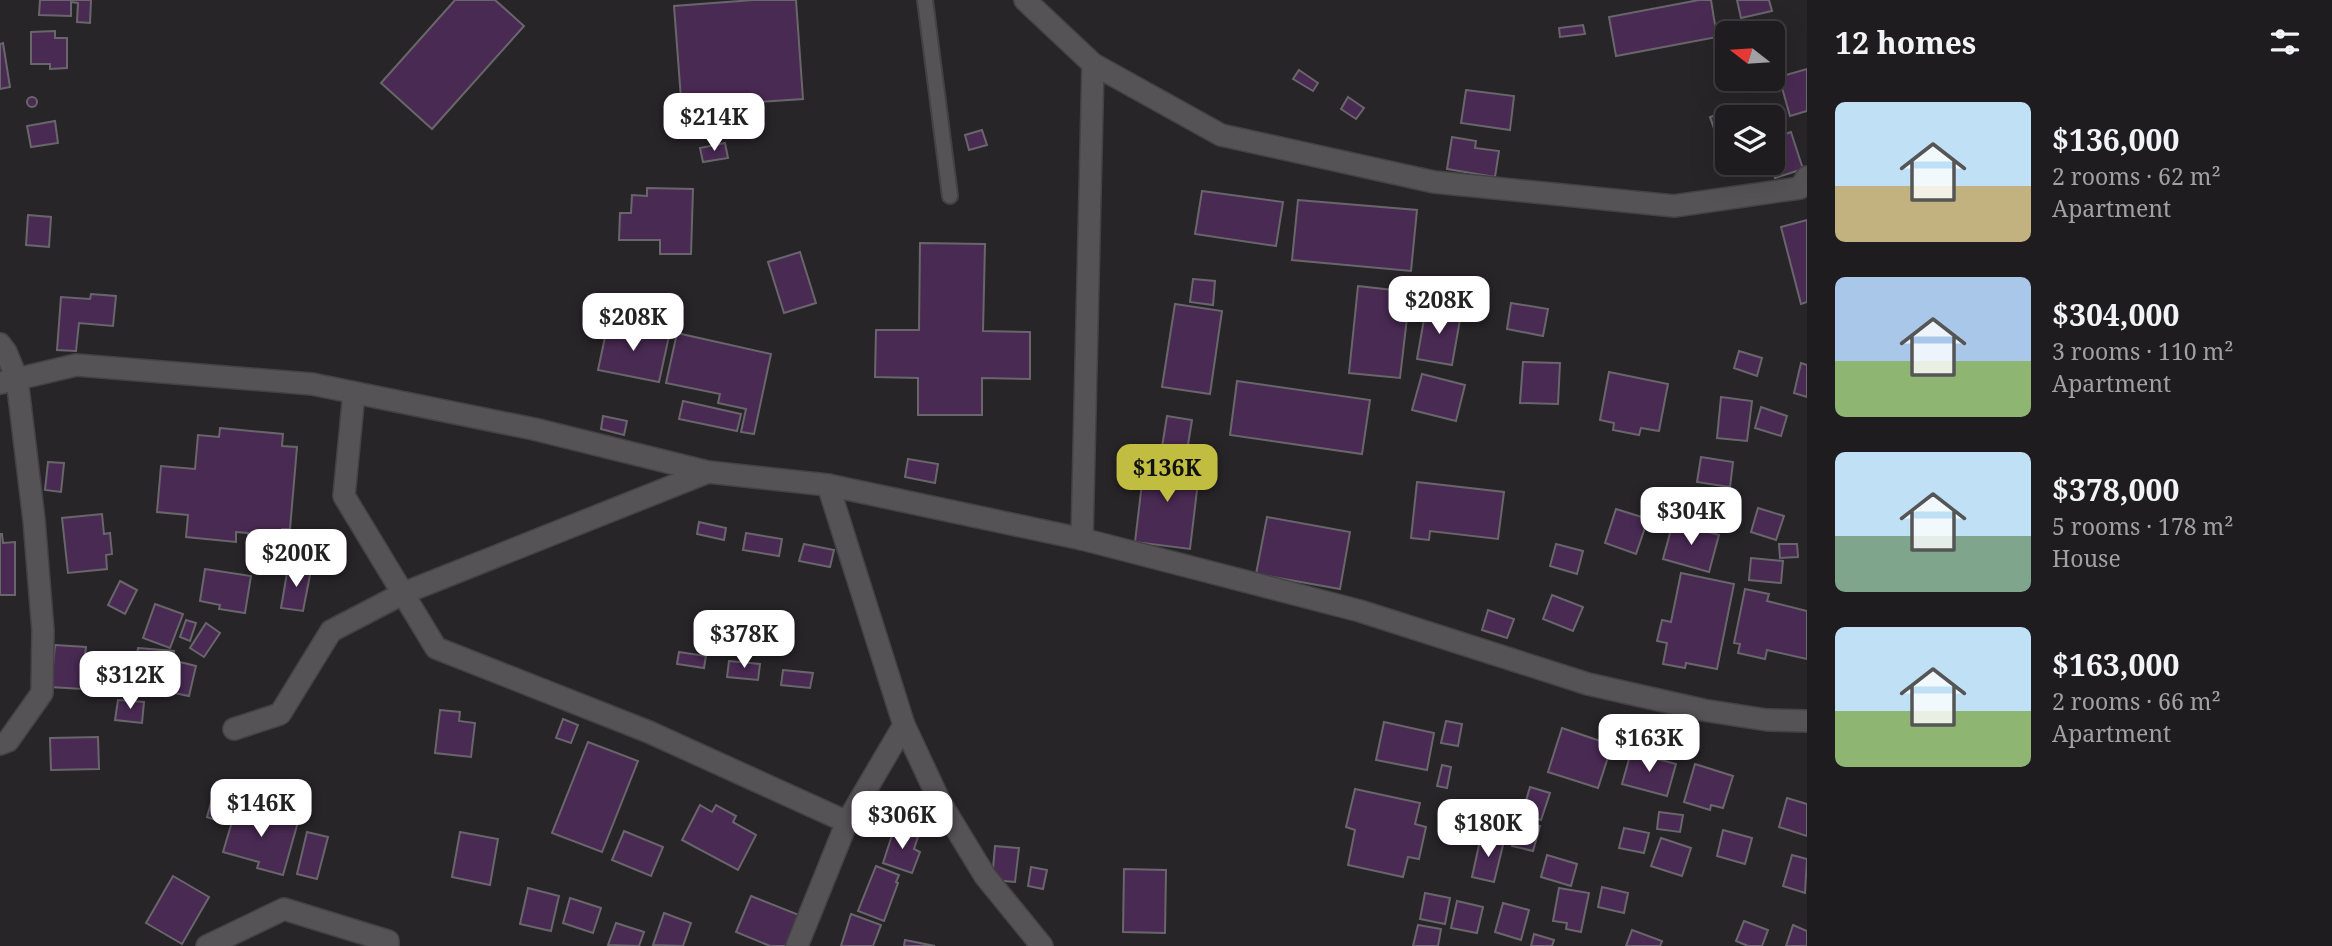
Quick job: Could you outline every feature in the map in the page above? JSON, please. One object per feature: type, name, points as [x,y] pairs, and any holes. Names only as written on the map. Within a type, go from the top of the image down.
[{"type":"street","points":[[1025,0],[1093,64],[1221,135],[1434,182],[1674,206],[1800,188],[1807,177]]},
{"type":"street","points":[[1082,539],[1093,64]]},
{"type":"street","points":[[0,344],[34,520],[43,631],[42,693],[8,741],[0,744]]},
{"type":"street","points":[[8,381],[76,365],[312,384],[534,429],[708,471],[828,485],[1082,539],[1360,611],[1588,684],[1703,710],[1768,720],[1807,721]]},
{"type":"street","points":[[354,393],[344,496],[436,648],[649,732],[847,822]]},
{"type":"street","points":[[234,729],[280,714],[331,631],[404,593],[708,471]]},
{"type":"street","points":[[828,485],[904,725],[940,802],[985,876],[1042,946]]},
{"type":"street","points":[[797,946],[847,822],[904,725]]},
{"type":"street","points":[[207,946],[284,909],[388,941],[388,946]]},
{"type":"lane","points":[[925,0],[950,196]]},
{"type":"building","points":[[40,0],[91,0],[90,23],[77,22],[78,3],[71,2],[71,16],[39,15]]},
{"type":"building","points":[[455,0],[495,0],[524,26],[432,129],[381,83]]},
{"type":"building","points":[[753,0],[796,0],[803,99],[731,104],[732,121],[683,125],[674,6]]},
{"type":"building","points":[[1711,0],[1715,37],[1616,56],[1609,17]]},
{"type":"building","points":[[1737,0],[1769,0],[1772,11],[1741,18]]},
{"type":"building","points":[[1583,25],[1585,34],[1560,37],[1559,28]]},
{"type":"building","points":[[55,31],[55,38],[67,38],[67,68],[50,69],[50,64],[31,64],[31,32]]},
{"type":"building","points":[[3,43],[10,87],[0,89],[0,44]]},
{"type":"building","points":[[1807,69],[1807,111],[1790,116],[1783,91],[1785,75]]},
{"type":"building","points":[[1299,70],[1318,83],[1313,91],[1293,79]]},
{"type":"building","points":[[1466,90],[1514,96],[1510,130],[1461,123]]},
{"type":"building","points":[[32,97],[36,98],[36,106],[32,107],[28,106],[27,102],[28,98]]},
{"type":"building","points":[[1348,97],[1364,108],[1356,119],[1341,109]]},
{"type":"building","points":[[1715,115],[1715,131],[1710,117]]},
{"type":"building","points":[[55,121],[58,143],[31,147],[27,126]]},
{"type":"building","points":[[982,130],[987,145],[969,150],[965,135]]},
{"type":"building","points":[[1791,132],[1803,169],[1785,175],[1785,134]]},
{"type":"building","points":[[1452,137],[1476,141],[1475,148],[1499,151],[1495,177],[1447,169]]},
{"type":"building","points":[[725,143],[728,158],[703,162],[700,148]]},
{"type":"building","points":[[647,188],[693,189],[691,254],[660,254],[660,240],[619,240],[620,213],[631,213],[632,195],[647,196]]},
{"type":"building","points":[[1202,191],[1283,202],[1276,246],[1195,234]]},
{"type":"building","points":[[1298,200],[1417,210],[1411,271],[1292,260]]},
{"type":"building","points":[[28,215],[51,217],[49,247],[26,245]]},
{"type":"building","points":[[1807,220],[1807,302],[1801,304],[1781,227]]},
{"type":"building","points":[[920,243],[985,244],[983,331],[1030,332],[1030,379],[982,378],[982,415],[918,415],[918,378],[875,377],[876,330],[919,330]]},
{"type":"building","points":[[800,252],[816,303],[784,313],[768,262]]},
{"type":"building","points":[[1193,279],[1215,281],[1213,305],[1190,302]]},
{"type":"building","points":[[1358,286],[1410,292],[1400,378],[1349,373]]},
{"type":"building","points":[[91,294],[116,296],[113,326],[79,323],[76,351],[57,350],[61,297],[90,299]]},
{"type":"building","points":[[1511,303],[1548,309],[1543,336],[1507,329]]},
{"type":"building","points":[[1175,304],[1222,311],[1210,394],[1162,387]]},
{"type":"building","points":[[1426,308],[1461,314],[1452,365],[1417,359]]},
{"type":"building","points":[[608,323],[669,336],[659,382],[598,370]]},
{"type":"building","points":[[677,333],[771,354],[754,434],[741,432],[746,409],[718,403],[720,394],[666,383]]},
{"type":"building","points":[[1739,351],[1762,358],[1757,376],[1734,368]]},
{"type":"building","points":[[1523,362],[1560,363],[1558,404],[1520,403]]},
{"type":"building","points":[[1801,363],[1807,365],[1807,397],[1794,393]]},
{"type":"building","points":[[1609,372],[1668,384],[1659,431],[1641,428],[1639,435],[1613,430],[1614,423],[1600,420]]},
{"type":"building","points":[[1422,374],[1465,385],[1456,421],[1412,410]]},
{"type":"building","points":[[1237,381],[1370,400],[1362,454],[1230,435]]},
{"type":"building","points":[[1721,397],[1752,401],[1747,441],[1717,438]]},
{"type":"building","points":[[683,401],[741,414],[737,431],[679,419]]},
{"type":"building","points":[[1761,407],[1787,416],[1781,436],[1755,428]]},
{"type":"building","points":[[603,416],[627,421],[624,435],[601,429]]},
{"type":"building","points":[[1167,416],[1192,420],[1187,451],[1162,447]]},
{"type":"building","points":[[220,428],[283,434],[282,446],[297,447],[290,529],[282,529],[282,534],[273,533],[272,541],[248,539],[248,533],[236,532],[236,542],[186,537],[188,515],[157,512],[161,466],[195,469],[198,435],[219,437]]},
{"type":"building","points":[[1701,457],[1733,462],[1730,487],[1697,482]]},
{"type":"building","points":[[1145,458],[1200,465],[1190,549],[1135,542]]},
{"type":"building","points":[[908,459],[938,464],[935,483],[905,477]]},
{"type":"building","points":[[48,462],[64,463],[61,492],[45,490]]},
{"type":"building","points":[[1417,482],[1504,492],[1498,539],[1430,531],[1429,540],[1411,538]]},
{"type":"building","points":[[1709,493],[1739,498],[1734,528],[1704,523]]},
{"type":"building","points":[[1758,508],[1784,516],[1776,540],[1751,532]]},
{"type":"building","points":[[1616,509],[1648,519],[1636,554],[1605,543]]},
{"type":"building","points":[[102,514],[104,534],[110,533],[112,554],[106,555],[107,569],[68,573],[62,518]]},
{"type":"building","points":[[1267,517],[1350,532],[1340,589],[1256,574]]},
{"type":"building","points":[[699,522],[726,528],[724,540],[697,534]]},
{"type":"building","points":[[1673,522],[1719,535],[1709,572],[1663,559]]},
{"type":"building","points":[[746,533],[782,539],[779,556],[743,550]]},
{"type":"building","points":[[0,534],[3,543],[15,542],[15,595],[0,595]]},
{"type":"building","points":[[804,544],[834,550],[830,567],[799,561]]},
{"type":"building","points":[[1556,544],[1583,551],[1577,574],[1550,566]]},
{"type":"building","points":[[1779,544],[1797,544],[1798,557],[1780,558]]},
{"type":"building","points":[[1751,558],[1783,561],[1781,583],[1749,580]]},
{"type":"building","points":[[288,567],[311,570],[303,611],[281,608]]},
{"type":"building","points":[[205,569],[251,576],[245,613],[219,609],[220,605],[200,601]]},
{"type":"building","points":[[1681,573],[1734,584],[1717,669],[1686,663],[1685,668],[1663,664],[1667,643],[1657,641],[1662,620],[1671,622]]},
{"type":"building","points":[[120,581],[137,590],[125,614],[108,605]]},
{"type":"building","points":[[1745,589],[1769,594],[1767,601],[1807,611],[1807,659],[1767,650],[1765,659],[1738,653],[1740,644],[1734,643]]},
{"type":"building","points":[[1552,595],[1583,607],[1573,631],[1543,619]]},
{"type":"building","points":[[155,604],[183,614],[170,648],[143,638]]},
{"type":"building","points":[[1488,610],[1514,619],[1507,638],[1482,630]]},
{"type":"building","points":[[186,620],[196,623],[190,641],[180,637]]},
{"type":"building","points":[[206,623],[220,633],[204,657],[190,648]]},
{"type":"building","points":[[55,645],[86,647],[82,689],[51,687]]},
{"type":"building","points":[[138,648],[174,651],[169,692],[150,690],[151,686],[134,684]]},
{"type":"building","points":[[679,652],[706,656],[704,668],[677,664]]},
{"type":"building","points":[[729,661],[760,664],[758,680],[727,677]]},
{"type":"building","points":[[180,662],[196,666],[189,696],[174,693]]},
{"type":"building","points":[[783,670],[813,673],[810,688],[781,685]]},
{"type":"building","points":[[118,700],[144,702],[142,723],[115,720]]},
{"type":"building","points":[[440,710],[460,712],[459,721],[475,723],[471,757],[435,753]]},
{"type":"building","points":[[563,719],[578,725],[571,743],[556,738]]},
{"type":"building","points":[[1446,721],[1462,724],[1458,746],[1441,743]]},
{"type":"building","points":[[1384,722],[1434,733],[1427,770],[1376,760]]},
{"type":"building","points":[[1562,728],[1612,745],[1598,788],[1548,772]]},
{"type":"building","points":[[1673,729],[1687,731],[1684,749],[1670,746]]},
{"type":"building","points":[[98,737],[99,769],[51,770],[50,738]]},
{"type":"building","points":[[588,742],[638,761],[602,852],[552,833]]},
{"type":"building","points":[[1631,752],[1676,764],[1667,796],[1622,784]]},
{"type":"building","points":[[1695,764],[1733,776],[1723,808],[1711,805],[1710,810],[1684,802]]},
{"type":"building","points":[[1442,765],[1451,767],[1447,788],[1437,786]]},
{"type":"building","points":[[1530,787],[1550,793],[1541,820],[1522,814]]},
{"type":"building","points":[[1355,789],[1420,803],[1415,824],[1426,827],[1419,859],[1408,857],[1403,877],[1348,865],[1355,830],[1346,827]]},
{"type":"building","points":[[214,792],[231,798],[224,823],[207,817]]},
{"type":"building","points":[[1787,798],[1807,804],[1807,836],[1779,827]]},
{"type":"building","points":[[237,805],[298,822],[283,875],[257,868],[259,862],[223,852]]},
{"type":"building","points":[[700,805],[712,812],[716,805],[736,816],[733,822],[756,835],[738,870],[682,840]]},
{"type":"building","points":[[1659,812],[1683,815],[1680,832],[1657,829]]},
{"type":"building","points":[[1518,821],[1540,826],[1533,851],[1512,846]]},
{"type":"building","points":[[1624,828],[1649,833],[1644,853],[1619,848]]},
{"type":"building","points":[[894,829],[918,837],[914,849],[920,852],[912,873],[883,863]]},
{"type":"building","points":[[1723,830],[1752,838],[1745,864],[1717,856]]},
{"type":"building","points":[[624,831],[663,847],[651,876],[612,860]]},
{"type":"building","points":[[307,832],[328,837],[317,879],[297,874]]},
{"type":"building","points":[[460,832],[498,839],[490,885],[452,877]]},
{"type":"building","points":[[1481,836],[1504,841],[1494,882],[1472,877]]},
{"type":"building","points":[[1661,838],[1691,848],[1682,876],[1651,866]]},
{"type":"building","points":[[995,846],[1019,848],[1015,882],[992,880]]},
{"type":"building","points":[[1547,855],[1577,864],[1571,886],[1541,877]]},
{"type":"building","points":[[1792,855],[1807,859],[1805,893],[1783,886]]},
{"type":"building","points":[[876,866],[899,875],[884,921],[858,911]]},
{"type":"building","points":[[1031,867],[1047,870],[1043,889],[1028,886]]},
{"type":"building","points":[[1124,869],[1166,870],[1165,933],[1123,932]]},
{"type":"building","points":[[173,876],[209,897],[182,944],[146,923]]},
{"type":"building","points":[[1602,887],[1628,893],[1624,913],[1598,907]]},
{"type":"building","points":[[528,888],[559,896],[551,931],[520,924]]},
{"type":"building","points":[[1559,888],[1589,893],[1581,932],[1566,929],[1567,923],[1553,921]]},
{"type":"building","points":[[1425,893],[1450,898],[1445,924],[1420,919]]},
{"type":"building","points":[[751,896],[799,915],[787,946],[770,946],[736,932]]},
{"type":"building","points":[[570,898],[601,908],[593,933],[563,923]]},
{"type":"building","points":[[1457,901],[1483,907],[1477,933],[1451,928]]},
{"type":"building","points":[[1503,903],[1529,910],[1521,940],[1495,932]]},
{"type":"building","points":[[664,913],[691,923],[683,946],[653,945]]},
{"type":"building","points":[[851,914],[881,925],[873,946],[841,946]]},
{"type":"building","points":[[1744,921],[1768,930],[1762,946],[1748,946],[1736,941]]},
{"type":"building","points":[[616,923],[644,932],[639,946],[608,945]]},
{"type":"building","points":[[1418,925],[1441,929],[1438,946],[1413,946]]},
{"type":"building","points":[[1793,925],[1807,931],[1807,946],[1786,946]]},
{"type":"building","points":[[1632,930],[1662,941],[1660,946],[1626,946]]},
{"type":"building","points":[[1534,934],[1554,940],[1552,946],[1531,946]]},
{"type":"building","points":[[905,940],[935,946],[904,946]]}]
